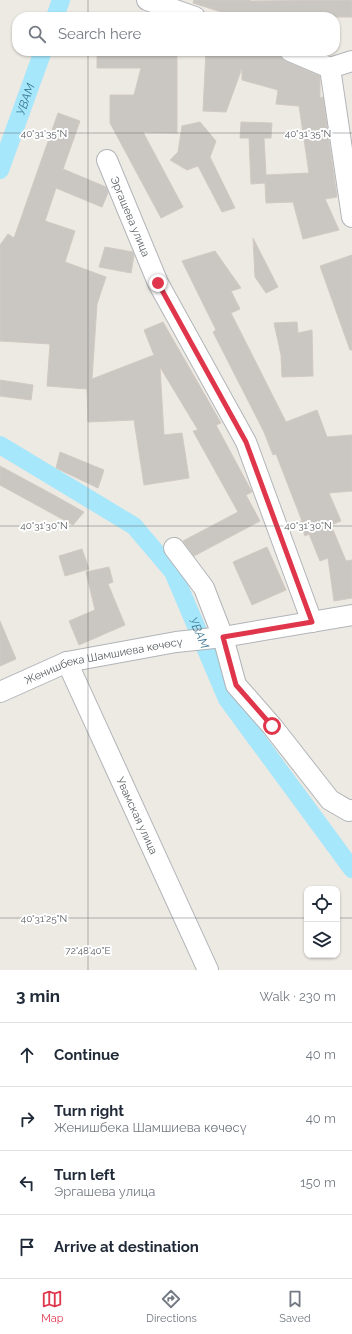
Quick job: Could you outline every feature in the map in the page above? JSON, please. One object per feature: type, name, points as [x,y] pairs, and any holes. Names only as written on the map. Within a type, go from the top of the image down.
[{"type":"street","points":[[147,0],[181,12]]},
{"type":"street","points":[[302,56],[330,68],[352,61]]},
{"type":"street","points":[[330,68],[352,217]]},
{"type":"street","name":"Эргашева улица","points":[[107,160],[158,283],[246,442],[312,622]]},
{"type":"street","points":[[174,548],[204,588],[219,638],[236,685],[272,726],[330,800],[350,810]]},
{"type":"street","name":"Женишбека Шамшиева көчөсү","points":[[0,692],[67,662],[176,642],[219,638],[352,615]]},
{"type":"street","name":"Увамская улица","points":[[67,662],[208,970]]},
{"type":"building","points":[[194,0],[352,0],[352,17],[340,17],[340,12],[221,12],[193,3]]},
{"type":"building","points":[[97,56],[177,56],[177,133],[143,132],[183,207],[161,218],[110,123],[110,95],[134,95],[141,68],[97,68]]},
{"type":"building","points":[[206,56],[280,56],[285,61],[320,76],[320,98],[323,97],[337,197],[325,199],[339,230],[303,239],[293,202],[266,203],[265,183],[251,184],[249,138],[240,138],[241,122],[272,123],[271,138],[264,138],[266,175],[309,173],[299,106],[276,104],[278,90],[242,80],[242,68],[226,112],[203,111]]},
{"type":"building","points":[[58,113],[80,121],[63,169],[106,187],[108,193],[102,207],[56,188],[45,221],[75,231],[65,262],[106,277],[97,304],[92,379],[154,355],[144,330],[163,322],[221,423],[216,425],[252,492],[246,495],[260,521],[194,556],[183,541],[238,512],[193,431],[198,430],[160,367],[164,435],[182,433],[189,478],[144,485],[134,420],[88,422],[87,389],[47,386],[50,344],[0,341],[0,245],[8,234],[14,238]]},
{"type":"building","points":[[200,122],[216,141],[210,157],[235,208],[222,212],[198,166],[187,170],[170,160],[178,152],[182,126]]},
{"type":"building","points":[[253,238],[278,287],[266,293],[255,277]]},
{"type":"building","points":[[105,247],[133,252],[134,256],[131,273],[99,267]]},
{"type":"building","points":[[215,251],[241,288],[231,291],[240,309],[231,313],[286,422],[317,410],[327,437],[352,435],[352,491],[329,493],[341,521],[331,525],[346,561],[352,560],[352,598],[334,601],[328,558],[320,561],[309,534],[305,536],[300,522],[302,521],[276,454],[273,455],[264,432],[213,332],[216,330],[182,261]]},
{"type":"building","points":[[352,255],[352,350],[350,350],[320,266]]},
{"type":"building","points":[[297,322],[298,333],[312,330],[313,376],[282,377],[281,355],[274,323]]},
{"type":"building","points":[[0,380],[33,385],[31,400],[0,396]]},
{"type":"building","points":[[60,452],[104,470],[98,488],[56,468]]},
{"type":"building","points":[[0,466],[84,512],[73,525],[0,485]]},
{"type":"building","points":[[267,547],[286,590],[252,605],[233,562]]},
{"type":"building","points":[[82,549],[89,569],[65,576],[59,556]]},
{"type":"building","points":[[109,567],[113,582],[108,584],[125,625],[79,645],[69,621],[95,610],[86,572]]},
{"type":"building","points":[[0,621],[16,659],[0,666]]},
{"type":"waterway","name":"УВАМ","points":[[57,12],[61,0]]},
{"type":"waterway","name":"УВАМ","points":[[0,170],[41,56]]},
{"type":"waterway","name":"УВАМ","points":[[0,445],[134,526],[173,572],[227,699],[352,869]]},
{"type":"route","points":[[158,283],[246,442],[312,622],[223,637],[236,685],[272,726]]}]
